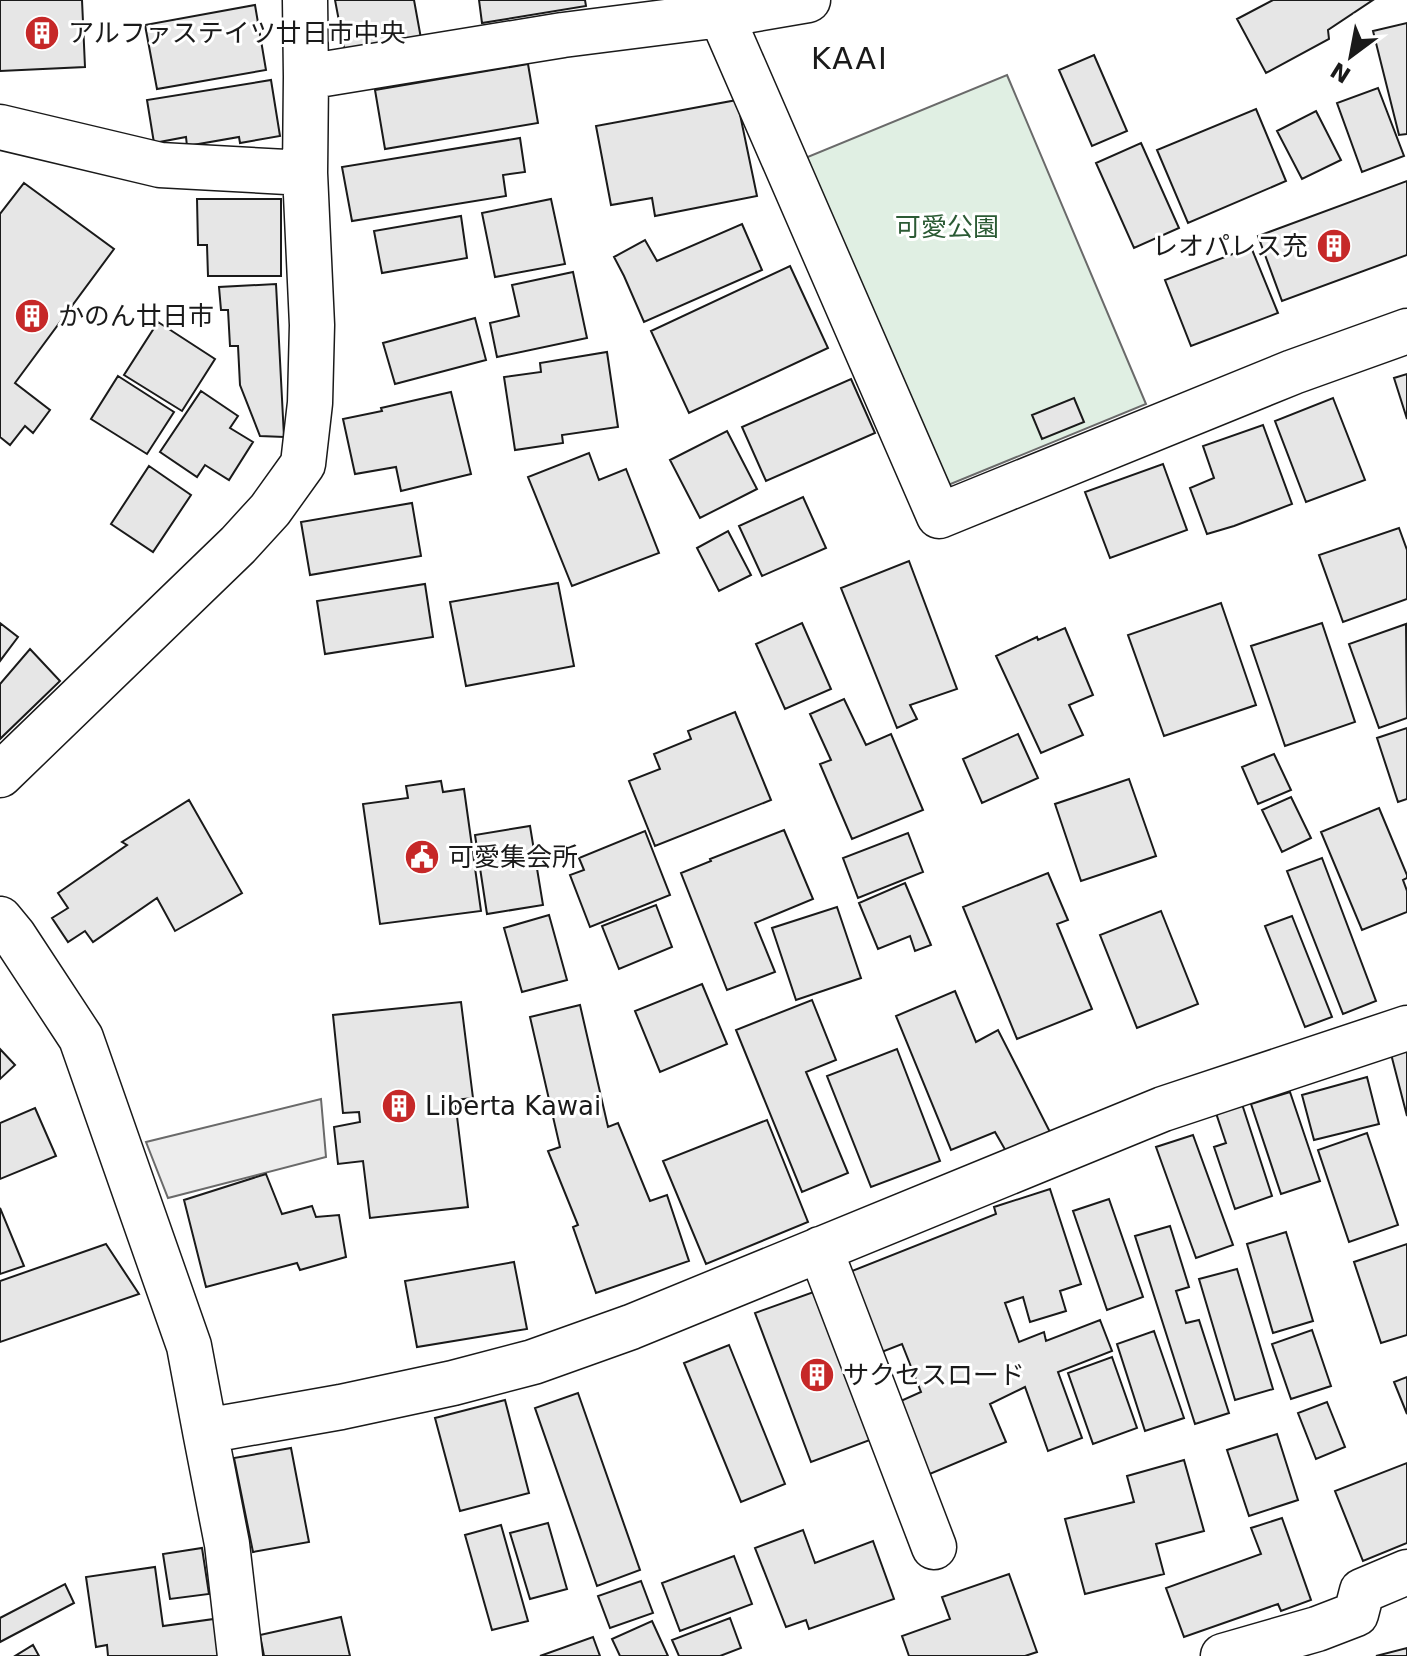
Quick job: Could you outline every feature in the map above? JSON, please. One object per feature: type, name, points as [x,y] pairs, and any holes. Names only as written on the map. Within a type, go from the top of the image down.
[{"type":"street","points":[[0,775],[238,545],[270,510],[303,464],[310,403],[312,325],[305,173],[305,0]]},
{"type":"street","points":[[306,77],[563,35],[721,15],[808,0]]},
{"type":"street","points":[[721,15],[939,516],[1293,372],[1407,331]]},
{"type":"street","points":[[0,127],[160,165],[305,173]]},
{"type":"street","points":[[0,919],[81,1038],[189,1346],[227,1544],[240,1656]]},
{"type":"street","points":[[205,1431],[341,1407],[533,1362],[631,1327],[1163,1109],[1407,1028]]},
{"type":"street","points":[[820,1249],[934,1547]]},
{"type":"street","points":[[1223,1656],[1317,1629],[1356,1614],[1362,1591],[1407,1572]]},
{"type":"green space","name":"可愛公園","points":[[1007,75],[1146,404],[936,490],[793,163]]},
{"type":"shaded area","points":[[321,1099],[326,1157],[168,1198],[146,1142]]},
{"type":"building","name":"アルファステイツ廿日市中央","points":[[0,0],[82,0],[85,67],[0,71]]},
{"type":"building","points":[[335,0],[414,0],[422,44],[346,58]]},
{"type":"building","points":[[479,0],[585,0],[586,6],[482,23]]},
{"type":"building","points":[[1273,0],[1373,0],[1328,30],[1329,39],[1266,73],[1237,19]]},
{"type":"building","points":[[255,5],[266,70],[157,89],[145,25]]},
{"type":"building","points":[[1407,23],[1407,134],[1399,135],[1373,31]]},
{"type":"building","points":[[1094,55],[1127,131],[1092,146],[1059,70]]},
{"type":"building","points":[[528,64],[538,123],[385,149],[375,90]]},
{"type":"building","points":[[271,80],[280,136],[240,143],[239,137],[187,146],[186,137],[154,143],[147,100]]},
{"type":"building","points":[[1378,88],[1404,156],[1362,172],[1337,103]]},
{"type":"building","points":[[737,100],[757,196],[655,216],[652,198],[611,205],[596,126]]},
{"type":"building","points":[[1256,109],[1286,181],[1188,223],[1157,150]]},
{"type":"building","points":[[1316,111],[1341,160],[1302,179],[1277,131]]},
{"type":"building","points":[[520,138],[525,172],[503,175],[506,196],[352,221],[342,167]]},
{"type":"building","points":[[1141,143],[1179,228],[1134,248],[1096,163]]},
{"type":"building","name":"レオパレス充","points":[[1407,181],[1407,255],[1282,301],[1258,236]]},
{"type":"building","name":"かのん廿日市","points":[[24,183],[114,249],[15,383],[50,410],[33,433],[25,426],[10,445],[0,437],[0,214]]},
{"type":"building","points":[[197,199],[281,199],[281,276],[208,276],[207,245],[198,245]]},
{"type":"building","points":[[551,199],[565,264],[495,277],[482,213]]},
{"type":"building","points":[[461,216],[467,258],[382,273],[374,231]]},
{"type":"building","points":[[742,224],[762,270],[644,322],[614,257],[645,240],[657,261]]},
{"type":"building","name":"レオパレス充","points":[[1251,247],[1278,313],[1191,346],[1165,280]]},
{"type":"building","points":[[790,266],[828,348],[689,413],[651,331]]},
{"type":"building","points":[[573,272],[587,338],[497,357],[490,323],[519,316],[512,285]]},
{"type":"building","points":[[276,284],[284,437],[260,436],[240,385],[238,346],[230,346],[228,310],[221,310],[219,287]]},
{"type":"building","points":[[475,318],[486,360],[395,384],[383,343]]},
{"type":"building","points":[[158,322],[215,359],[182,411],[124,375]]},
{"type":"building","points":[[607,352],[618,427],[562,435],[563,443],[515,450],[504,377],[541,372],[540,363]]},
{"type":"building","points":[[1407,374],[1407,419],[1394,378]]},
{"type":"building","points":[[118,376],[174,412],[147,454],[91,419]]},
{"type":"building","points":[[851,379],[875,433],[766,481],[742,427]]},
{"type":"building","points":[[201,391],[238,416],[230,428],[253,442],[229,480],[205,465],[197,477],[160,452]]},
{"type":"building","points":[[451,392],[471,474],[401,491],[396,467],[355,474],[343,419]]},
{"type":"building","points":[[1074,398],[1084,422],[1042,439],[1032,415]]},
{"type":"building","points":[[1333,398],[1365,480],[1306,502],[1275,421]]},
{"type":"building","points":[[1263,425],[1292,504],[1207,534],[1190,488],[1214,478],[1203,446]]},
{"type":"building","points":[[727,431],[757,489],[700,518],[670,460]]},
{"type":"building","points":[[589,453],[599,480],[626,469],[659,553],[572,586],[528,477]]},
{"type":"building","points":[[1163,464],[1187,530],[1110,558],[1085,492]]},
{"type":"building","points":[[149,466],[191,495],[153,552],[111,524]]},
{"type":"building","points":[[803,497],[826,548],[762,576],[739,526]]},
{"type":"building","points":[[412,503],[421,556],[310,575],[301,522]]},
{"type":"building","points":[[1399,528],[1407,550],[1407,599],[1343,622],[1319,555]]},
{"type":"building","points":[[728,531],[751,575],[719,591],[697,548]]},
{"type":"building","points":[[909,561],[957,689],[910,705],[917,719],[897,728],[841,588]]},
{"type":"building","points":[[558,583],[574,666],[466,686],[450,602]]},
{"type":"building","points":[[425,584],[433,637],[325,654],[317,601]]},
{"type":"building","points":[[1221,603],[1256,705],[1164,736],[1128,635]]},
{"type":"building","points":[[0,623],[18,637],[0,661]]},
{"type":"building","points":[[802,623],[831,689],[785,709],[756,644]]},
{"type":"building","points":[[1322,623],[1355,722],[1285,746],[1251,646]]},
{"type":"building","points":[[1406,624],[1407,718],[1379,728],[1349,644]]},
{"type":"building","points":[[1065,628],[1093,695],[1069,705],[1083,735],[1041,753],[996,656]]},
{"type":"building","points":[[30,649],[60,681],[0,739],[0,684]]},
{"type":"building","points":[[844,699],[866,745],[891,734],[923,810],[852,839],[820,764],[831,760],[810,714]]},
{"type":"building","points":[[735,712],[771,800],[655,846],[629,781],[660,769],[654,754],[691,739],[688,731]]},
{"type":"building","points":[[1407,728],[1407,799],[1398,802],[1377,738]]},
{"type":"building","points":[[1018,734],[1038,778],[982,803],[963,759]]},
{"type":"building","points":[[1274,754],[1291,790],[1258,804],[1242,767]]},
{"type":"building","points":[[1129,779],[1156,856],[1081,881],[1055,804]]},
{"type":"building","name":"可愛集会所","points":[[441,781],[443,792],[464,789],[481,911],[380,924],[363,804],[408,798],[406,786]]},
{"type":"building","points":[[1291,797],[1311,838],[1282,852],[1262,810]]},
{"type":"building","points":[[189,800],[242,893],[175,931],[157,898],[93,942],[85,931],[68,942],[52,918],[68,908],[58,893],[127,845],[122,842]]},
{"type":"building","points":[[1379,808],[1407,875],[1403,880],[1407,891],[1407,912],[1362,930],[1321,832]]},
{"type":"building","points":[[530,826],[543,905],[487,914],[475,835]]},
{"type":"building","points":[[784,830],[813,899],[755,923],[775,972],[727,990],[681,873]]},
{"type":"building","points":[[645,831],[670,895],[590,927],[570,875],[584,870],[579,858]]},
{"type":"building","points":[[908,833],[923,872],[858,898],[843,858]]},
{"type":"building","points":[[1322,858],[1376,1001],[1343,1014],[1287,871]]},
{"type":"building","points":[[1048,873],[1068,920],[1057,924],[1092,1009],[1017,1039],[963,907]]},
{"type":"building","points":[[905,883],[931,945],[915,951],[910,936],[878,949],[859,903]]},
{"type":"building","points":[[656,905],[672,947],[619,969],[602,926]]},
{"type":"building","points":[[837,907],[861,978],[796,1000],[772,928]]},
{"type":"building","points":[[1161,911],[1198,1004],[1137,1028],[1100,935]]},
{"type":"building","points":[[549,915],[567,980],[522,992],[504,928]]},
{"type":"building","points":[[1292,916],[1332,1017],[1305,1027],[1265,926]]},
{"type":"building","points":[[702,984],[727,1044],[660,1072],[635,1011]]},
{"type":"building","points":[[955,991],[976,1042],[998,1030],[1050,1132],[1007,1153],[995,1132],[951,1150],[896,1016]]},
{"type":"building","points":[[812,1000],[836,1060],[806,1072],[848,1173],[802,1192],[736,1030]]},
{"type":"building","name":"Liberta Kawai","points":[[461,1002],[473,1098],[455,1100],[468,1207],[370,1218],[363,1161],[338,1164],[334,1127],[360,1122],[359,1112],[343,1113],[333,1015]]},
{"type":"building","points":[[580,1005],[608,1127],[618,1123],[650,1201],[667,1195],[689,1261],[596,1293],[573,1227],[578,1225],[548,1151],[560,1147],[530,1017]]},
{"type":"building","points":[[0,1049],[15,1065],[0,1079]]},
{"type":"building","points":[[897,1049],[940,1161],[871,1187],[827,1076]]},
{"type":"building","points":[[1407,1050],[1407,1116],[1391,1054]]},
{"type":"building","points":[[1367,1077],[1379,1124],[1314,1140],[1302,1095]]},
{"type":"building","points":[[1290,1092],[1320,1181],[1281,1194],[1251,1104]]},
{"type":"building","points":[[1242,1104],[1272,1196],[1235,1209],[1214,1147],[1226,1143],[1216,1113]]},
{"type":"building","points":[[35,1108],[56,1156],[0,1179],[0,1123]]},
{"type":"building","points":[[767,1120],[808,1222],[706,1264],[663,1161]]},
{"type":"building","points":[[1367,1133],[1398,1225],[1349,1242],[1318,1150]]},
{"type":"building","points":[[1193,1135],[1233,1245],[1196,1258],[1156,1147]]},
{"type":"building","points":[[266,1174],[282,1214],[312,1206],[316,1217],[339,1215],[346,1257],[300,1270],[297,1263],[206,1287],[184,1200]]},
{"type":"building","points":[[1050,1189],[1081,1284],[1060,1291],[1066,1311],[1030,1322],[1023,1297],[1005,1303],[1019,1342],[1044,1332],[1046,1341],[1100,1320],[1112,1351],[1058,1372],[1082,1438],[1048,1451],[1025,1387],[990,1404],[1006,1442],[925,1476],[894,1404],[921,1392],[902,1344],[874,1355],[842,1275],[996,1214],[994,1207]]},
{"type":"building","points":[[1109,1199],[1143,1297],[1107,1310],[1073,1211]]},
{"type":"building","points":[[0,1208],[24,1266],[0,1274]]},
{"type":"building","points":[[1170,1226],[1189,1287],[1176,1291],[1186,1323],[1199,1320],[1229,1413],[1195,1424],[1135,1236]]},
{"type":"building","points":[[1286,1232],[1313,1321],[1273,1333],[1247,1244]]},
{"type":"building","points":[[106,1244],[139,1294],[0,1342],[0,1281]]},
{"type":"building","points":[[1407,1244],[1407,1335],[1381,1343],[1354,1262]]},
{"type":"building","points":[[514,1262],[527,1329],[417,1347],[405,1281]]},
{"type":"building","points":[[1237,1269],[1273,1389],[1235,1400],[1199,1279]]},
{"type":"building","name":"サクセスロード","points":[[822,1289],[878,1437],[811,1462],[755,1313]]},
{"type":"building","points":[[1312,1330],[1331,1386],[1291,1399],[1272,1344]]},
{"type":"building","points":[[1154,1331],[1184,1418],[1145,1431],[1117,1344]]},
{"type":"building","points":[[729,1345],[785,1484],[741,1502],[684,1363]]},
{"type":"building","points":[[1112,1357],[1137,1428],[1093,1444],[1068,1373]]},
{"type":"building","points":[[1407,1377],[1407,1414],[1394,1382]]},
{"type":"building","points":[[578,1393],[640,1570],[597,1586],[535,1408]]},
{"type":"building","points":[[505,1400],[529,1493],[460,1511],[435,1418]]},
{"type":"building","points":[[1327,1402],[1345,1447],[1316,1459],[1298,1413]]},
{"type":"building","points":[[1277,1434],[1298,1500],[1249,1516],[1227,1450]]},
{"type":"building","points":[[291,1448],[309,1542],[253,1552],[234,1458]]},
{"type":"building","points":[[1184,1460],[1204,1531],[1156,1544],[1164,1574],[1085,1594],[1065,1519],[1134,1502],[1127,1476]]},
{"type":"building","points":[[1407,1463],[1407,1543],[1363,1561],[1335,1491]]},
{"type":"building","points":[[1282,1518],[1311,1600],[1281,1611],[1278,1604],[1184,1637],[1166,1588],[1261,1554],[1251,1528]]},
{"type":"building","points":[[548,1523],[567,1589],[530,1599],[510,1533]]},
{"type":"building","points":[[501,1525],[528,1621],[492,1630],[465,1535]]},
{"type":"building","points":[[803,1530],[815,1563],[873,1541],[894,1599],[809,1629],[806,1620],[786,1627],[755,1548]]},
{"type":"building","points":[[202,1548],[209,1594],[170,1599],[163,1554]]},
{"type":"building","points":[[734,1556],[752,1604],[680,1631],[662,1583]]},
{"type":"building","points":[[155,1567],[163,1626],[214,1619],[219,1656],[108,1656],[107,1645],[96,1647],[86,1577]]},
{"type":"building","points":[[1009,1574],[1037,1652],[1025,1656],[909,1656],[902,1636],[950,1619],[942,1597]]},
{"type":"building","points":[[641,1581],[653,1613],[610,1628],[598,1596]]},
{"type":"building","points":[[65,1584],[74,1603],[0,1642],[0,1618]]},
{"type":"building","points":[[341,1617],[350,1656],[264,1656],[260,1635]]},
{"type":"building","points":[[730,1618],[741,1648],[720,1656],[679,1656],[672,1640]]},
{"type":"building","points":[[652,1621],[668,1656],[620,1656],[612,1639]]},
{"type":"building","points":[[593,1637],[600,1656],[540,1656]]},
{"type":"building","points":[[33,1645],[39,1656],[15,1656]]},
{"type":"building","points":[[1407,1648],[1407,1656],[1376,1656]]},
{"type":"place","name":"アルファステイツ廿日市中央","points":[[42,33]]},
{"type":"place","name":"レオパレス充","points":[[1334,246]]},
{"type":"place","name":"かのん廿日市","points":[[32,316]]},
{"type":"place","name":"可愛集会所","points":[[422,857]]},
{"type":"place","name":"Liberta Kawai","points":[[399,1106]]},
{"type":"place","name":"サクセスロード","points":[[817,1375]]},
{"type":"district","name":"KAAI","points":[[850,59]]}]
